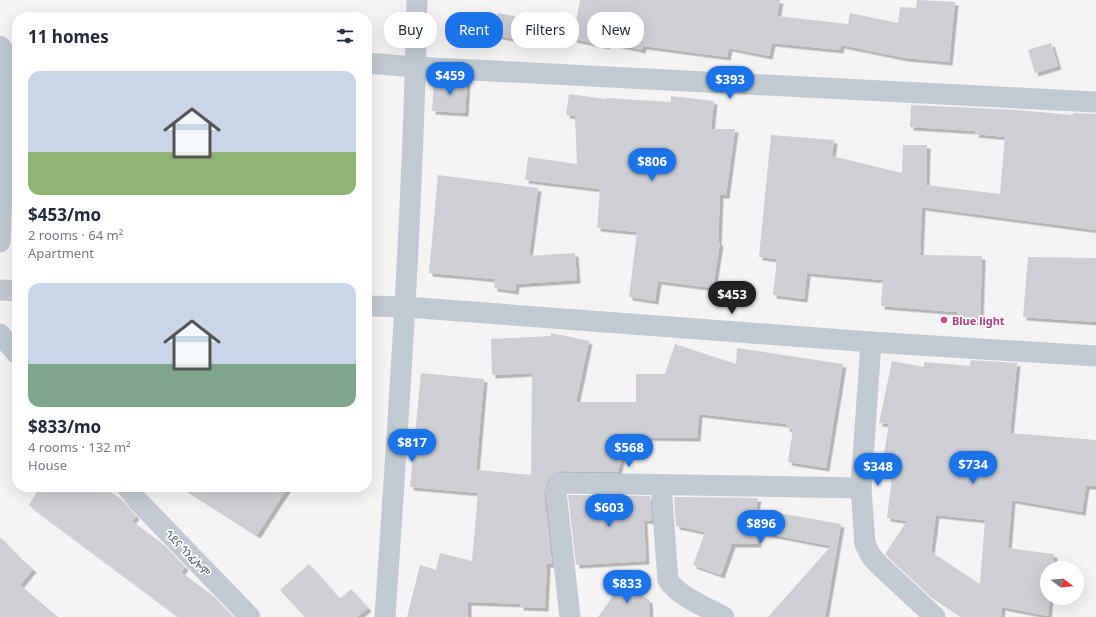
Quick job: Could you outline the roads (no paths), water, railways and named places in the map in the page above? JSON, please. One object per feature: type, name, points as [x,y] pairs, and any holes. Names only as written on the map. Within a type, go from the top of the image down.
[{"type":"street","points":[[385,617],[406,307],[417,0]]},
{"type":"street","points":[[0,46],[7,56],[0,242]]},
{"type":"street","points":[[372,63],[415,67],[1096,102]]},
{"type":"street","points":[[0,290],[12,291]]},
{"type":"street","points":[[372,306],[406,307],[871,342],[1096,356]]},
{"type":"street","points":[[0,334],[12,348]]},
{"type":"street","points":[[871,342],[861,488],[865,544],[871,556],[878,564],[935,617]]},
{"type":"street","points":[[570,617],[556,492],[559,484],[861,488]]},
{"type":"street","points":[[661,485],[668,580],[672,587],[679,592],[724,617]]},
{"type":"street","name":"ጎደና ጎንፈሎም","points":[[131,492],[250,617]]},
{"type":"place","name":"Blue light","points":[[944,320]]}]
